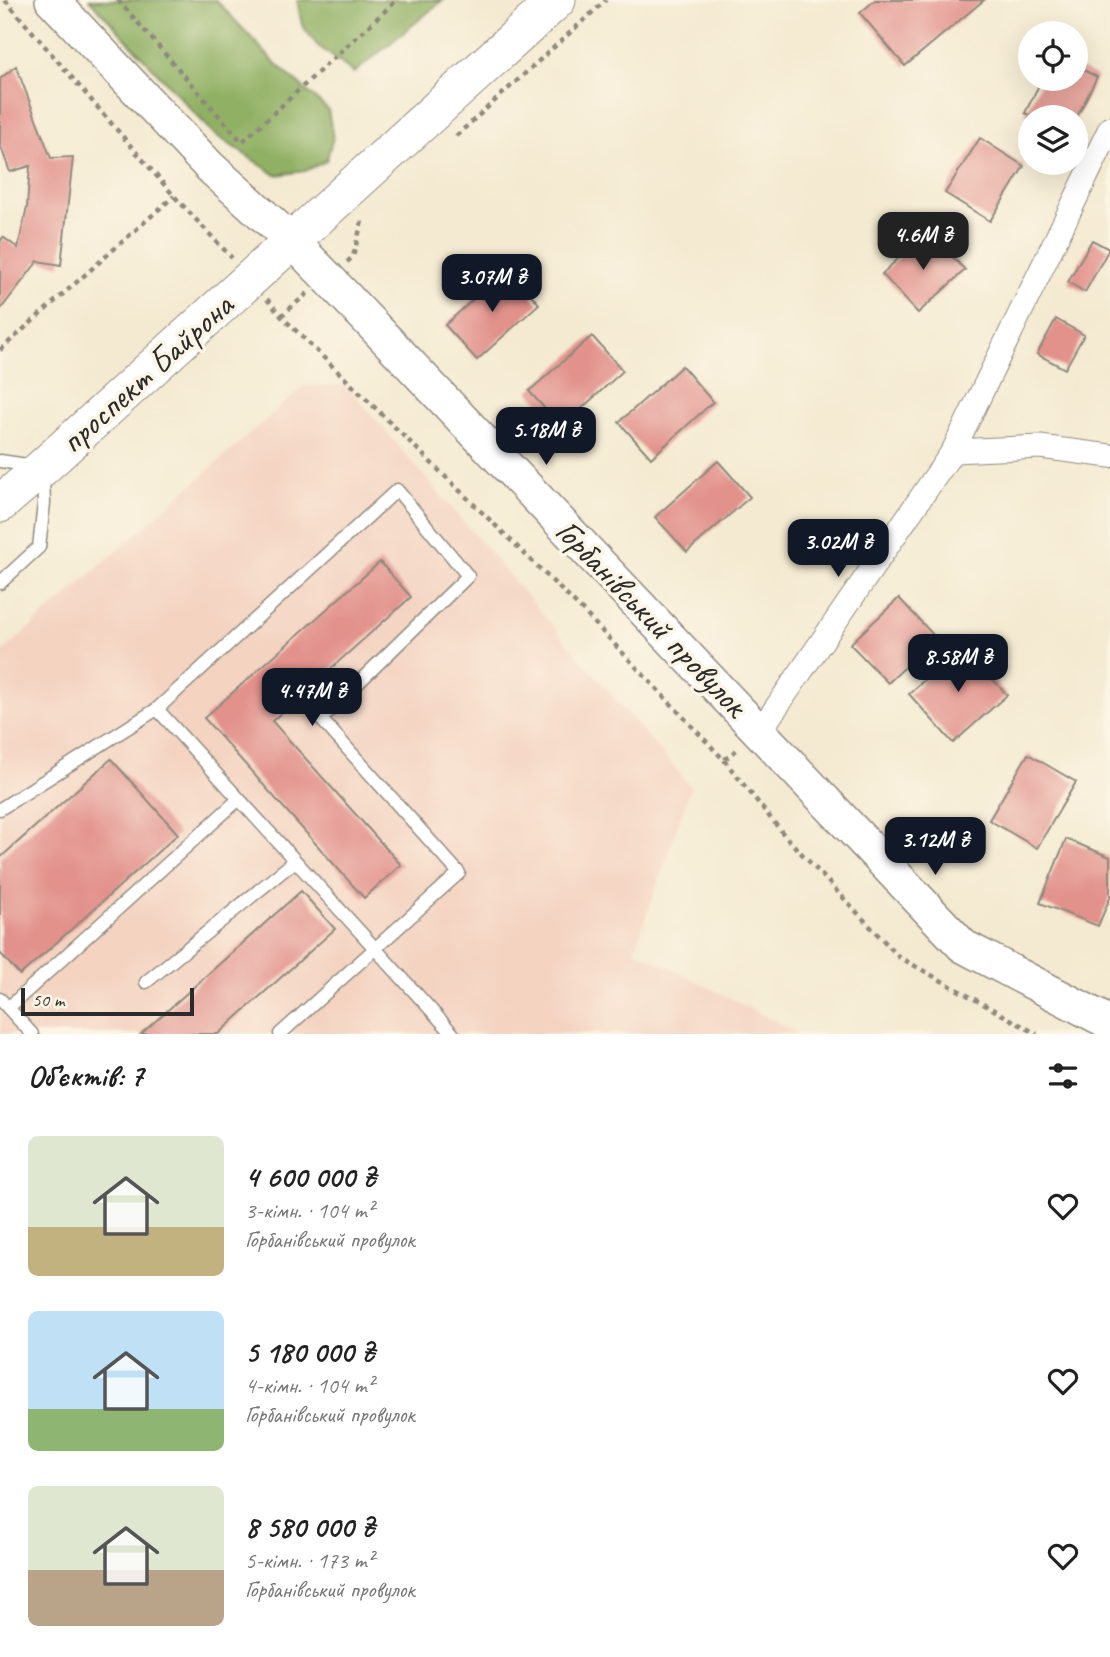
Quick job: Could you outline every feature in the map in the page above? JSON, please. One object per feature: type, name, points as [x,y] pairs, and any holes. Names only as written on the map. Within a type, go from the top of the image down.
[{"type":"main road","name":"проспект Байрона","points":[[0,504],[557,0]]},
{"type":"street","name":"Горбанівський провулок","points":[[52,0],[210,167],[292,241],[327,277],[761,732],[953,451],[1109,135]]},
{"type":"street","points":[[953,451],[1040,447],[1110,456]]},
{"type":"street","points":[[761,732],[963,946],[1110,1023]]},
{"type":"lane","points":[[0,461],[43,467],[44,503],[39,547],[0,583]]},
{"type":"lane","points":[[0,809],[157,709],[397,490],[468,576],[321,719],[459,873],[280,1034]]},
{"type":"lane","points":[[157,709],[453,1034]]},
{"type":"lane","points":[[32,1034],[4,1003],[239,799]]},
{"type":"lane","points":[[146,982],[295,862]]},
{"type":"path","points":[[5,0],[281,316],[583,611],[724,760],[785,836],[899,957],[1037,1034]]},
{"type":"path","points":[[118,0],[242,142],[397,0]]},
{"type":"path","points":[[453,138],[606,0]]},
{"type":"path","points":[[0,349],[174,196]]},
{"type":"path","points":[[281,316],[353,257],[362,221],[372,212]]},
{"type":"path","points":[[724,760],[761,732]]},
{"type":"shaded area","points":[[346,385],[691,787],[635,950],[800,1034],[0,1034],[0,654],[304,386]]},
{"type":"green space","points":[[90,0],[216,0],[274,62],[328,110],[333,138],[326,161],[305,171],[276,175],[214,134]]},
{"type":"green space","points":[[297,0],[443,0],[354,73],[317,45],[302,25]]},
{"type":"building","points":[[875,0],[984,0],[905,66],[860,13]]},
{"type":"building","points":[[16,66],[51,158],[73,157],[61,265],[38,261],[0,310],[0,242],[3,237],[18,248],[27,207],[30,166],[10,172],[0,144],[0,79]]},
{"type":"building","points":[[1088,72],[1097,77],[1083,105],[1029,105],[1036,91],[1088,91]]},
{"type":"building","points":[[980,138],[1018,162],[1018,175],[990,221],[945,193]]},
{"type":"building","points":[[928,230],[965,270],[918,313],[882,274]]},
{"type":"building","points":[[1092,240],[1109,249],[1085,292],[1068,282]]},
{"type":"building","points":[[508,268],[539,304],[477,360],[445,325]]},
{"type":"building","points":[[1056,319],[1084,335],[1065,369],[1037,354]]},
{"type":"building","points":[[592,336],[623,371],[561,427],[529,391]]},
{"type":"building","points":[[682,366],[713,402],[651,458],[619,422]]},
{"type":"building","points":[[718,461],[750,497],[687,552],[655,517]]},
{"type":"building","points":[[380,562],[411,597],[272,721],[401,865],[364,898],[204,718]]},
{"type":"building","points":[[899,598],[936,638],[888,683],[850,644]]},
{"type":"building","points":[[962,645],[1007,695],[953,743],[909,694]]},
{"type":"building","points":[[1028,754],[1076,782],[1037,848],[989,820]]},
{"type":"building","points":[[111,759],[178,834],[20,975],[0,953],[0,858]]},
{"type":"building","points":[[1066,839],[1110,857],[1110,898],[1098,926],[1040,903]]},
{"type":"building","points":[[301,891],[335,929],[218,1034],[141,1034]]}]
